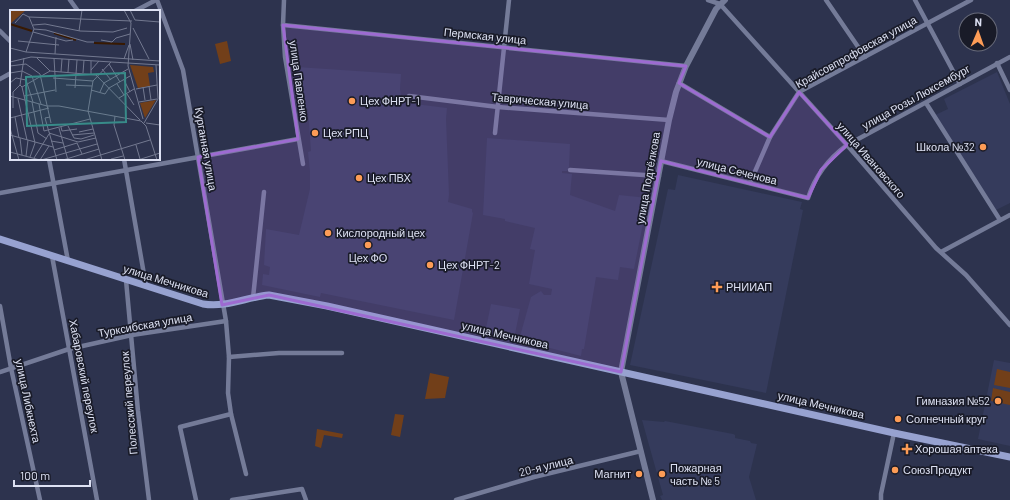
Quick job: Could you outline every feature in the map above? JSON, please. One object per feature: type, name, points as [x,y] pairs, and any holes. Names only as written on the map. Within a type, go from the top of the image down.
[{"type":"main road","name":"улица Мечникова","points":[[0,239],[203,304],[222,305],[269,295],[327,306],[894,433],[1010,457]]},
{"type":"street","points":[[70,0],[77,10]]},
{"type":"street","points":[[137,10],[156,0]]},
{"type":"street","name":"Курганная улица","points":[[156,0],[160,10]]},
{"type":"street","name":"улица Павленко","points":[[284,0],[283,25],[285,57],[303,164]]},
{"type":"street","points":[[495,133],[509,0]]},
{"type":"street","points":[[708,0],[723,2]]},
{"type":"street","points":[[826,0],[865,57]]},
{"type":"street","points":[[915,0],[960,84]]},
{"type":"street","name":"Крайсовпрофовская улица","points":[[750,183],[770,137],[799,92],[971,0]]},
{"type":"street","name":"улица Подтёлкова","points":[[621,372],[669,120],[686,66],[716,9],[723,2]]},
{"type":"street","name":"улица Ивановского","points":[[723,2],[799,92],[936,248],[966,275],[1010,325]]},
{"type":"street","name":"Курганная улица","points":[[160,10],[183,70],[222,305],[226,321],[229,357],[228,393],[231,414],[246,474]]},
{"type":"street","name":"Пермская улица","points":[[283,25],[686,66]]},
{"type":"street","points":[[0,31],[10,41]]},
{"type":"street","name":"улица Розы Люксембург","points":[[808,198],[812,184],[821,170],[847,145],[1010,57]]},
{"type":"street","points":[[997,63],[1010,90]]},
{"type":"street","points":[[0,79],[10,74]]},
{"type":"street","points":[[680,83],[770,137]]},
{"type":"street","name":"Таврическая улица","points":[[410,96],[498,107],[669,120]]},
{"type":"street","points":[[926,102],[1000,220]]},
{"type":"street","points":[[0,193],[298,139]]},
{"type":"street","points":[[49,160],[68,261]]},
{"type":"street","points":[[124,160],[146,286]]},
{"type":"street","name":"улица Сеченова","points":[[661,161],[808,198]]},
{"type":"street","points":[[570,170],[659,176]]},
{"type":"street","points":[[253,298],[264,192]]},
{"type":"street","points":[[941,252],[1010,215]]},
{"type":"street","name":"Хабаровский переулок","points":[[52,256],[96,500]]},
{"type":"street","name":"Полесский переулок","points":[[126,280],[149,500]]},
{"type":"street","name":"улица Либкнехта","points":[[0,306],[11,368],[40,500]]},
{"type":"street","name":"Турксибская улица","points":[[0,372],[69,349],[132,335],[226,321]]},
{"type":"street","points":[[229,357],[279,353],[342,353]]},
{"type":"street","points":[[621,372],[653,500]]},
{"type":"street","points":[[196,500],[180,427],[231,414]]},
{"type":"street","points":[[881,500],[894,433]]},
{"type":"street","name":"20-я улица","points":[[456,500],[534,477],[641,451]]},
{"type":"street","points":[[232,500],[302,489],[306,500]]},
{"type":"highlighted area","points":[[283,25],[686,66],[679,83],[770,137],[799,92],[847,145],[821,170],[808,198],[661,161],[621,372],[269,295],[222,305],[198,157],[298,139]]},
{"type":"shaded area","points":[[227,41],[231,61],[220,64],[215,44]]},
{"type":"shaded area","points":[[297,67],[401,74],[401,96],[406,96],[407,103],[447,108],[448,202],[472,209],[473,213],[454,320],[321,293],[320,297],[262,285],[263,274],[269,275],[270,267],[264,265],[266,229],[299,235],[310,189],[308,152],[311,151],[308,109],[302,109]]},
{"type":"shaded area","name":"Школа №32","points":[[997,72],[1010,104],[1010,203],[996,210],[935,115],[948,109],[944,99]]},
{"type":"shaded area","points":[[487,138],[570,144],[569,167],[567,171],[562,171],[562,173],[572,174],[570,195],[615,211],[619,195],[648,198],[634,269],[620,267],[618,280],[596,277],[584,349],[582,349],[581,356],[519,340],[531,297],[541,291],[544,295],[551,295],[552,289],[529,284],[535,250],[530,249],[535,228],[505,221],[505,219],[483,215]]},
{"type":"shaded area","name":"РНИИАП","points":[[678,175],[802,202],[800,209],[803,210],[766,393],[630,365],[668,189],[675,190]]},
{"type":"shaded area","points":[[491,304],[520,309],[514,339],[485,333]]},
{"type":"shaded area","name":"Гимназия №52","points":[[994,360],[1010,363],[1010,446],[978,439]]},
{"type":"shaded area","points":[[997,369],[1010,372],[1010,388],[994,385]]},
{"type":"shaded area","points":[[430,373],[449,377],[445,398],[425,399]]},
{"type":"shaded area","points":[[993,388],[1010,392],[1010,405],[991,401]]},
{"type":"shaded area","points":[[395,414],[404,415],[400,437],[391,435]]},
{"type":"shaded area","points":[[642,420],[665,421],[733,434],[735,435],[735,438],[757,444],[749,477],[756,500],[662,500],[660,496],[663,495]]},
{"type":"shaded area","points":[[317,429],[343,434],[342,438],[324,435],[321,448],[315,446]]},
{"type":"place","name":"Цех ФНРТ-1","points":[[352,101]]},
{"type":"place","name":"Цех РПЦ","points":[[315,133]]},
{"type":"place","name":"Школа №32","points":[[983,147]]},
{"type":"place","name":"Цех ПВХ","points":[[359,178]]},
{"type":"place","name":"Кислородный цех","points":[[328,233]]},
{"type":"place","name":"Цех ФО","points":[[368,245]]},
{"type":"place","name":"Цех ФНРТ-2","points":[[430,265]]},
{"type":"place","name":"РНИИАП","points":[[717,287]]},
{"type":"place","name":"Гимназия №52","points":[[998,401]]},
{"type":"place","name":"Солнечный круг","points":[[898,419]]},
{"type":"place","name":"Хорошая аптека","points":[[907,449]]},
{"type":"place","name":"СоюзПродукт","points":[[895,470]]},
{"type":"place","name":"Магнит","points":[[639,474]]},
{"type":"place","name":"Пожарная часть № 5","points":[[662,474]]}]
